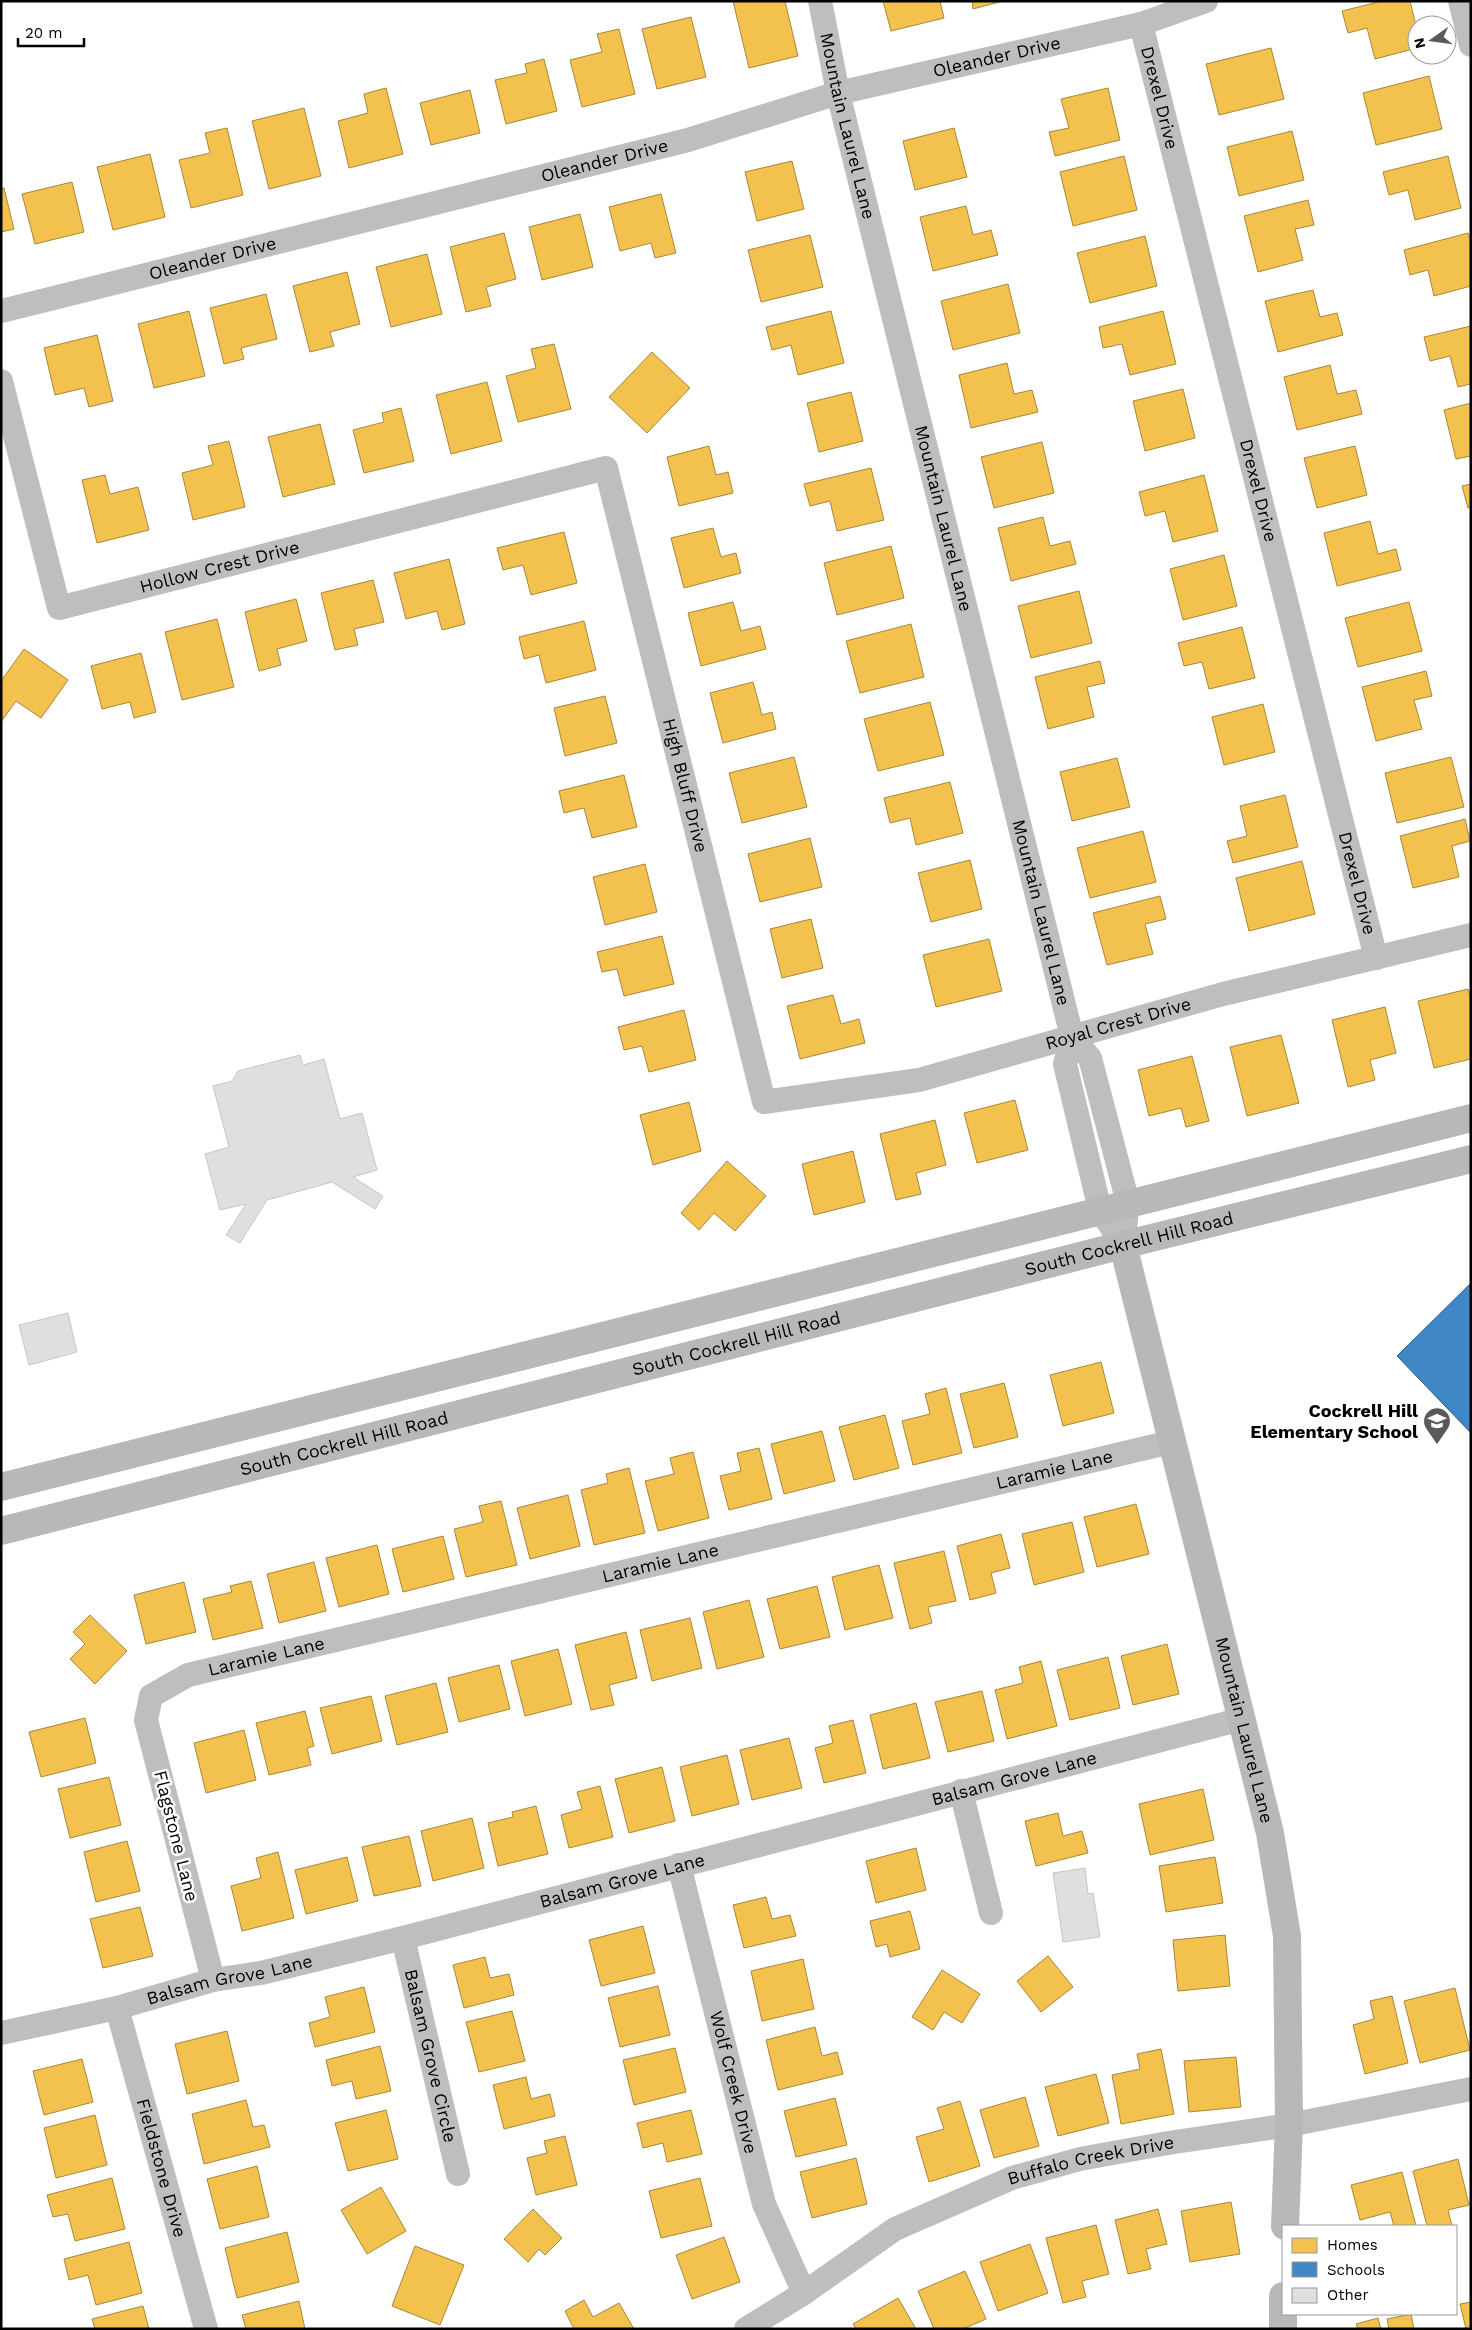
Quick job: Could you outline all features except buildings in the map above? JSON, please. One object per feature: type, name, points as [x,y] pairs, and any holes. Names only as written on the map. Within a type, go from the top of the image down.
[{"type":"main road","points":[[1,1487],[1471,1118]]},
{"type":"main road","name":"South Cockrell Hill Road","points":[[1,1532],[1123,1245],[1471,1159]]},
{"type":"main road","name":"Mountain Laurel Lane","points":[[1123,1245],[1270,1833],[1287,1936],[1289,2124],[1285,2225]]},
{"type":"main road","points":[[1283,2315],[1283,2329]]},
{"type":"street","name":"Mountain Laurel Lane","points":[[820,1],[838,93],[1072,1036],[1090,1058],[1128,1203],[1123,1245]]},
{"type":"street","name":"Oleander Drive","points":[[1,311],[688,140],[838,93],[1141,24],[1206,1]]},
{"type":"street","points":[[1460,1],[1471,45]]},
{"type":"street","name":"Drexel Drive","points":[[1141,24],[1376,958]]},
{"type":"street","name":"Hollow Crest Drive","points":[[1,381],[59,608],[606,468]]},
{"type":"street","name":"High Bluff Drive","points":[[606,468],[764,1102]]},
{"type":"street","name":"Royal Crest Drive","points":[[764,1102],[919,1080],[1224,994],[1471,935]]},
{"type":"street","name":"Mountain Laurel Lane","points":[[1072,1036],[1064,1064],[1100,1210],[1123,1245]]},
{"type":"street","name":"Laramie Lane","points":[[154,1693],[188,1675],[1171,1442]]},
{"type":"street","name":"Flagstone Lane","points":[[154,1693],[150,1696],[146,1720],[213,1980]]},
{"type":"street","name":"Balsam Grove Lane","points":[[1,2033],[117,2008],[213,1980],[261,1973],[403,1938],[1242,1719]]},
{"type":"street","points":[[961,1792],[991,1913]]},
{"type":"street","name":"Wolf Creek Drive","points":[[680,1865],[764,2204],[804,2294]]},
{"type":"street","name":"Balsam Grove Circle","points":[[403,1938],[458,2174]]},
{"type":"street","name":"Fieldstone Drive","points":[[117,2008],[206,2329]]},
{"type":"street","name":"Buffalo Creek Drive","points":[[746,2329],[804,2294],[895,2229],[1012,2178],[1080,2159],[1168,2142],[1289,2124],[1471,2089]]},
{"type":"place","name":"Cockrell Hill Elementary School","points":[[1437,1445]]}]
